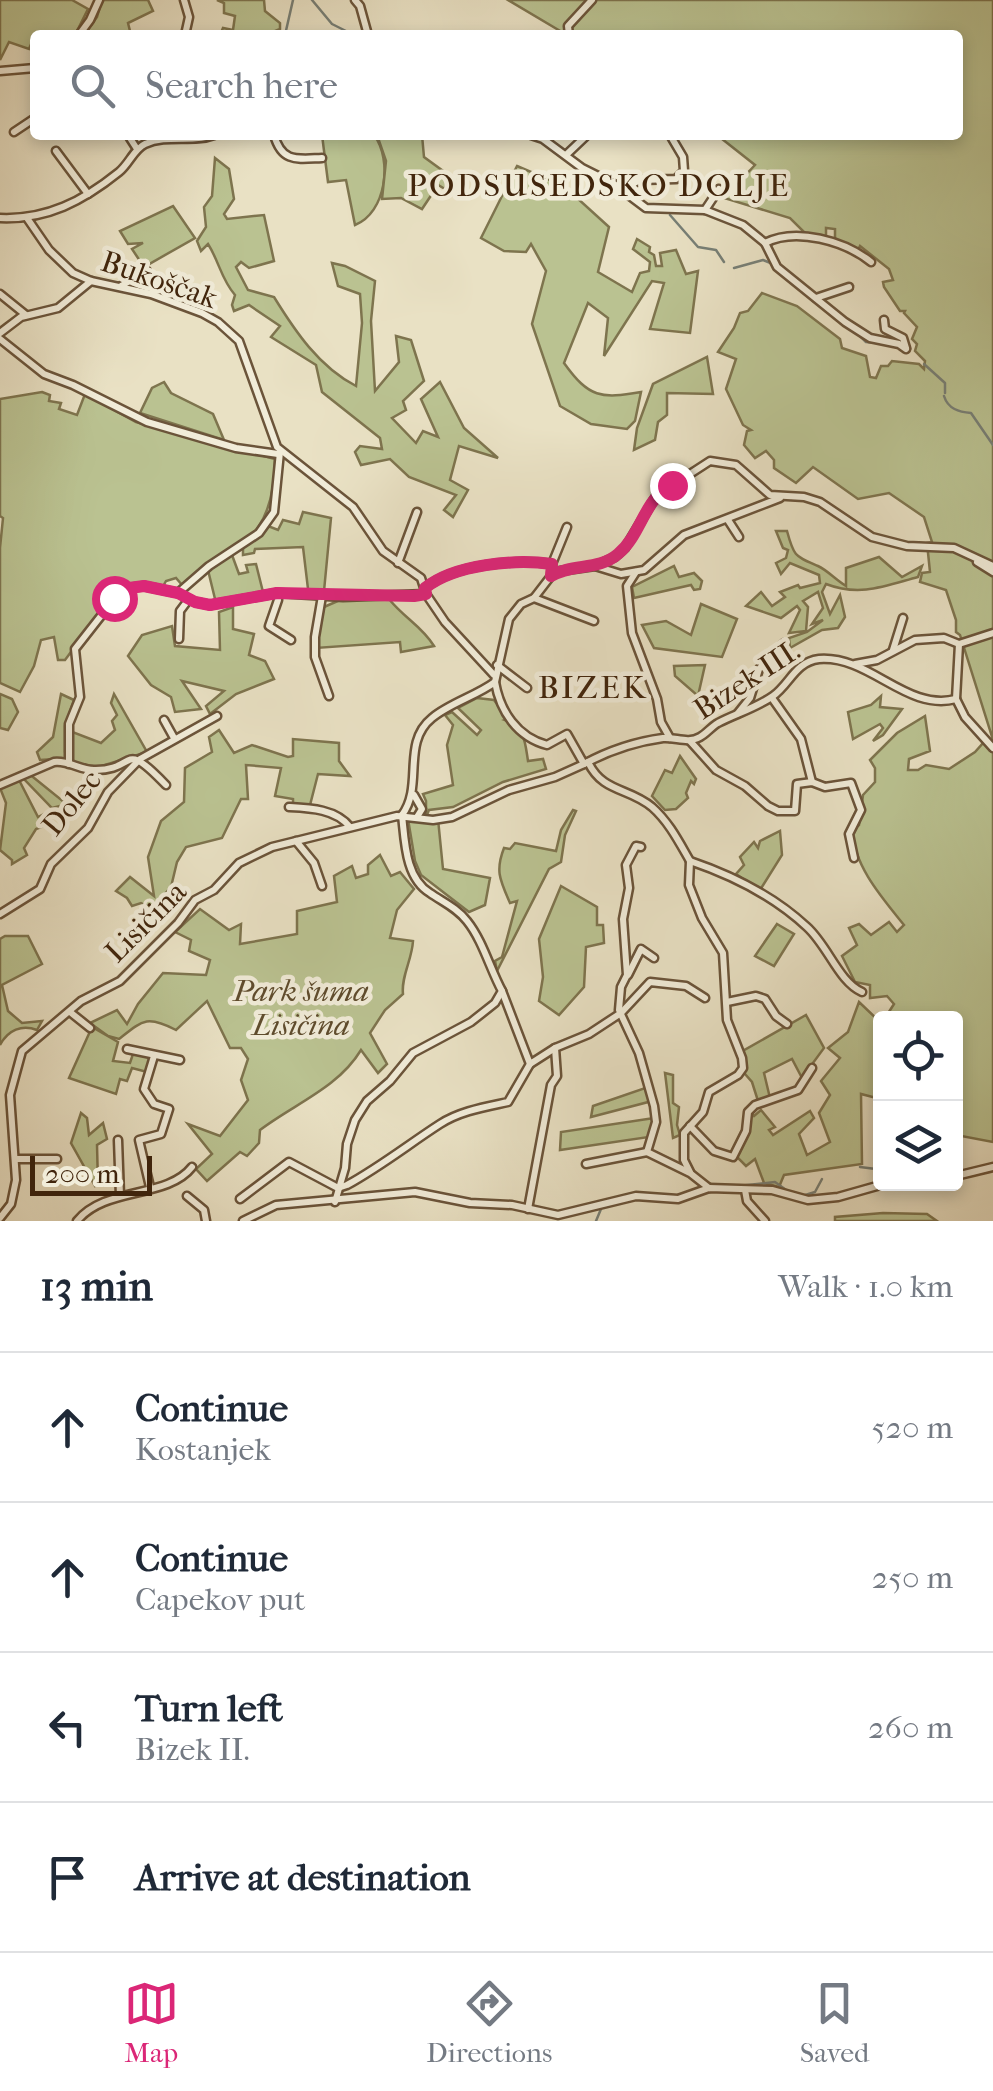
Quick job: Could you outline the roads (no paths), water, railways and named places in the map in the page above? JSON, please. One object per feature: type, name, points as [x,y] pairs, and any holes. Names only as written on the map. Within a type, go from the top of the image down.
[{"type":"street","points":[[82,30],[99,0]]},
{"type":"street","points":[[184,0],[189,17],[186,30]]},
{"type":"street","points":[[568,30],[592,0]]},
{"type":"street","points":[[360,2],[367,30]]},
{"type":"street","points":[[1,70],[30,68]]},
{"type":"street","points":[[14,132],[30,121]]},
{"type":"street","points":[[133,140],[137,149]]},
{"type":"street","points":[[0,218],[57,212],[123,169],[137,149],[148,142],[167,140]]},
{"type":"street","points":[[275,140],[278,150],[288,157],[322,158]]},
{"type":"street","points":[[544,140],[596,178],[654,210],[705,210],[744,225],[765,243],[777,266],[816,298],[866,336],[906,349],[904,339],[886,330],[884,320]]},
{"type":"street","points":[[566,155],[582,140]]},
{"type":"street","points":[[622,190],[640,180],[676,179],[684,171],[683,157],[673,140]]},
{"type":"street","points":[[56,151],[88,194]]},
{"type":"street","points":[[705,210],[719,189]]},
{"type":"street","name":"Bukoščak","points":[[27,218],[57,260],[73,273],[91,281],[151,294],[218,322],[238,341],[279,453]]},
{"type":"street","points":[[765,243],[787,236],[830,239],[872,262]]},
{"type":"street","points":[[120,287],[146,271]]},
{"type":"street","points":[[91,281],[58,308],[26,315],[10,323],[0,336],[44,374],[148,422],[236,448],[279,453],[342,496],[384,551],[421,578],[425,591],[469,652],[486,665],[495,679],[502,706],[522,733],[547,744],[566,734],[596,778],[650,805],[669,826],[690,861],[689,885],[702,918],[723,952],[728,1027],[743,1068],[709,1092],[703,1112],[684,1132],[684,1160],[690,1173]]},
{"type":"street","points":[[816,298],[849,287]]},
{"type":"street","points":[[0,294],[26,315]]},
{"type":"street","points":[[178,593],[259,533],[274,512],[279,453]]},
{"type":"street","points":[[530,1064],[502,991],[467,921],[414,877],[402,815],[413,794],[414,752],[430,719],[495,679],[509,619],[521,604],[534,598],[551,576],[615,557],[625,548],[656,496],[710,461],[736,465],[770,494],[820,502],[842,514],[861,532],[881,540],[907,546],[954,548],[993,569]]},
{"type":"street","points":[[595,566],[615,574],[637,571],[654,564],[684,535],[786,496]]},
{"type":"street","points":[[398,563],[417,512]]},
{"type":"street","points":[[728,520],[738,537]]},
{"type":"street","points":[[551,576],[568,527]]},
{"type":"street","points":[[69,764],[69,724],[80,697],[76,649],[114,598],[129,588],[144,586],[178,593],[210,605],[277,593],[322,596],[425,591],[438,577],[512,561],[552,564]]},
{"type":"street","points":[[637,571],[628,586],[632,633],[657,699],[661,722],[670,738]]},
{"type":"street","points":[[277,593],[269,626],[291,640]]},
{"type":"street","points":[[322,596],[316,656],[329,696]]},
{"type":"street","points":[[534,598],[594,621]]},
{"type":"street","points":[[180,639],[180,611],[189,599]]},
{"type":"street","points":[[892,651],[903,618]]},
{"type":"street","points":[[854,664],[877,660],[915,640],[944,638],[960,644],[993,634]]},
{"type":"street","points":[[734,718],[750,698],[760,669],[784,643]]},
{"type":"street","points":[[960,644],[956,698],[968,722],[993,748]]},
{"type":"street","name":"Bizek III.","points":[[586,763],[617,747],[670,738],[690,742],[719,722],[772,698],[797,669],[810,661],[826,659],[854,664],[912,695],[941,701],[956,698]]},
{"type":"street","points":[[486,665],[499,666],[528,688]]},
{"type":"street","points":[[772,698],[801,739],[812,782]]},
{"type":"street","name":"Dolec","points":[[0,914],[40,889],[51,864],[88,828],[108,792],[140,759],[217,716]]},
{"type":"street","points":[[164,720],[174,738]]},
{"type":"street","points":[[690,742],[716,770],[778,811],[796,812],[798,784],[812,782],[825,788],[851,783],[861,810],[850,834],[854,858]]},
{"type":"street","points":[[0,785],[62,761],[101,770],[127,759],[140,759]]},
{"type":"street","name":"Dolec","points":[[140,759],[166,786]]},
{"type":"street","name":"Lisičina","points":[[0,1218],[8,1210],[15,1191],[10,1095],[25,1047],[81,1001],[120,981],[196,900],[214,890],[242,860],[296,841],[402,815],[433,820],[452,817],[509,790],[556,777],[586,763]]},
{"type":"street","points":[[413,794],[422,809],[417,817]]},
{"type":"street","points":[[289,808],[311,808],[340,817],[350,827]]},
{"type":"street","points":[[296,841],[314,862],[322,886]]},
{"type":"street","points":[[627,975],[622,919],[630,888],[626,865],[630,853],[636,846],[641,847]]},
{"type":"street","points":[[690,861],[726,872],[792,915],[821,942],[848,985],[862,992]]},
{"type":"street","points":[[647,1152],[656,1122],[654,1106],[639,1053],[621,1014],[619,997],[641,949],[654,958]]},
{"type":"street","points":[[338,1188],[396,1156],[442,1122],[508,1102],[530,1064],[621,1014],[654,980],[686,986],[705,998]]},
{"type":"street","points":[[335,1202],[352,1130],[371,1096],[390,1081],[413,1053],[471,1022],[495,1003],[502,991]]},
{"type":"street","points":[[727,1002],[756,996],[766,999],[776,1016],[787,1024]]},
{"type":"street","points":[[70,1012],[90,1028]]},
{"type":"street","points":[[528,1209],[551,1084],[557,1076],[555,1048]]},
{"type":"street","points":[[128,1049],[180,1060]]},
{"type":"street","points":[[150,1187],[139,1140],[162,1134],[169,1109],[154,1104],[144,1089],[154,1056]]},
{"type":"street","points":[[690,1126],[714,1151],[733,1157],[746,1131],[748,1112],[755,1105],[798,1090],[812,1068]]},
{"type":"street","points":[[118,1140],[120,1196]]},
{"type":"street","points":[[586,1164],[647,1152],[690,1173],[709,1188]]},
{"type":"street","points":[[15,1159],[56,1159]]},
{"type":"street","points":[[240,1199],[289,1162],[338,1188]]},
{"type":"street","points":[[77,1221],[89,1207],[184,1176],[192,1167]]},
{"type":"street","points":[[963,1174],[993,1167]]},
{"type":"street","points":[[242,1221],[276,1206],[415,1192],[562,1215],[636,1196],[682,1198],[709,1188],[772,1190],[808,1200],[873,1187]]},
{"type":"street","points":[[746,1190],[747,1201],[765,1221]]},
{"type":"street","points":[[186,1196],[204,1210],[206,1221]]},
{"type":"waterway","points":[[286,30],[293,0]]},
{"type":"waterway","points":[[312,0],[332,24],[344,30]]},
{"type":"waterway","points":[[670,215],[698,247],[716,250],[724,262]]},
{"type":"waterway","points":[[734,268],[763,260],[773,264]]},
{"type":"waterway","points":[[855,331],[866,342],[878,343]]},
{"type":"waterway","points":[[924,364],[945,383],[945,393]]},
{"type":"waterway","points":[[944,396],[954,409],[971,413],[993,445]]},
{"type":"waterway","points":[[860,1167],[873,1169]]},
{"type":"waterway","points":[[802,1196],[815,1192],[822,1179]]},
{"type":"waterway","points":[[738,1186],[775,1182],[789,1192]]},
{"type":"waterway","points":[[596,1221],[601,1209]]},
{"type":"district","name":"PODSUSEDSKO DOLJE","points":[[599,185]]},
{"type":"district","name":"BIZEK","points":[[593,687]]},
{"type":"park label","name":"Park šuma Lisičina","points":[[301,1008]]}]
